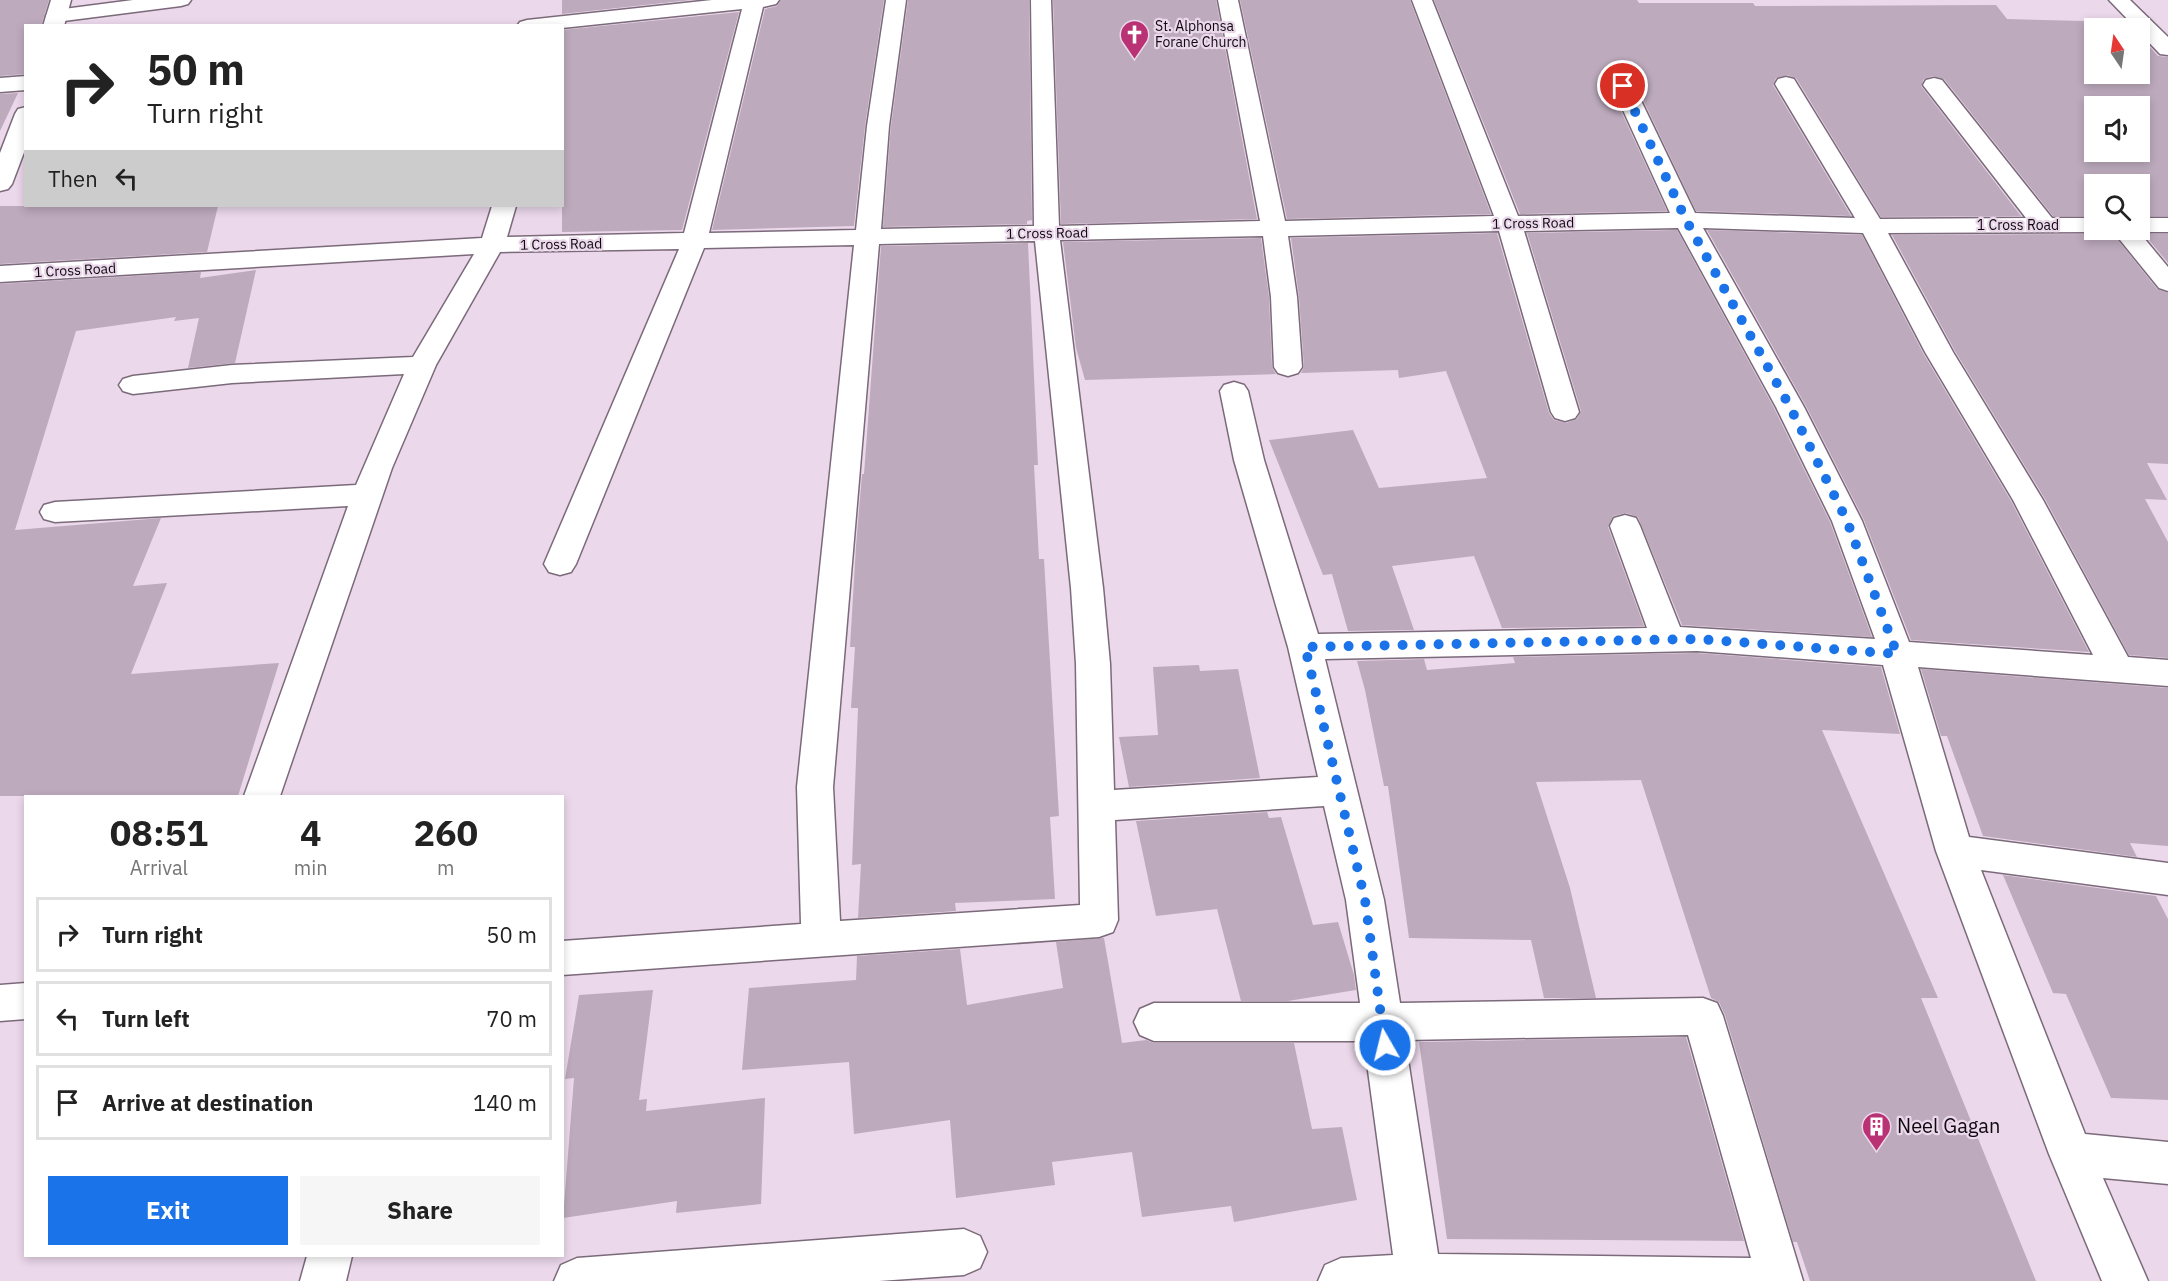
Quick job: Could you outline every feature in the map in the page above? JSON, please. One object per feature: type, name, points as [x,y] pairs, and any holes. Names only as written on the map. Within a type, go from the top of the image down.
[{"type":"street","points":[[57,14],[181,0]]},
{"type":"street","points":[[821,940],[815,787],[878,126],[896,0]]},
{"type":"street","points":[[564,958],[1099,920],[1093,664],[1087,588],[1047,233],[1041,0]]},
{"type":"street","points":[[1228,0],[1274,228],[1284,297],[1288,367]]},
{"type":"street","points":[[1422,0],[1509,224],[1565,412]]},
{"type":"street","points":[[2119,0],[2168,49]]},
{"type":"street","points":[[534,24],[762,1],[694,242],[560,564]]},
{"type":"street","points":[[0,85],[24,83]]},
{"type":"street","points":[[1786,84],[1872,226],[1939,352],[2028,500],[2118,670]]},
{"type":"street","points":[[1934,85],[2044,224]]},
{"type":"street","points":[[1623,86],[1686,220],[1790,407],[1847,521],[1897,654],[1955,851],[2072,1154],[2125,1281]]},
{"type":"street","points":[[2,174],[24,119]]},
{"type":"street","points":[[262,795],[368,495],[422,365],[492,245],[504,207]]},
{"type":"street","name":"1 Cross Road","points":[[0,274],[492,245],[1686,220],[1872,226],[2084,225]]},
{"type":"street","points":[[2150,225],[2168,225]]},
{"type":"street","points":[[2132,240],[2168,283]]},
{"type":"street","points":[[133,385],[232,374],[422,365]]},
{"type":"street","points":[[1234,391],[1249,460],[1305,647],[1365,900],[1419,1279]]},
{"type":"street","points":[[55,512],[368,495]]},
{"type":"street","points":[[1625,526],[1668,640]]},
{"type":"street","points":[[1305,647],[1697,639],[2168,673]]},
{"type":"street","points":[[1097,806],[1339,790]]},
{"type":"street","points":[[1955,851],[2168,879]]},
{"type":"street","points":[[0,1004],[24,1001]]},
{"type":"street","points":[[1154,1022],[1382,1022],[1703,1016],[1780,1281],[1419,1279],[1341,1281]]},
{"type":"street","points":[[2072,1154],[2168,1163]]},
{"type":"street","points":[[577,1281],[964,1252]]},
{"type":"street","points":[[323,1281],[330,1257]]},
{"type":"building","points":[[0,0],[49,0],[42,24],[24,24],[24,74],[0,76]]},
{"type":"building","points":[[562,0],[691,0],[562,14]]},
{"type":"building","points":[[781,0],[884,0],[865,126],[854,226],[712,230],[765,9],[777,6]]},
{"type":"building","points":[[908,0],[1029,0],[1032,220],[1027,221],[1027,224],[883,227],[891,126]]},
{"type":"building","points":[[1053,0],[1216,0],[1257,219],[1061,224]]},
{"type":"building","points":[[1240,0],[1410,0],[1491,214],[1287,219]]},
{"type":"building","points":[[1434,0],[1637,0],[1639,3],[1753,3],[1755,6],[1996,5],[2007,19],[2084,21],[2084,84],[2150,84],[2150,47],[2158,56],[2168,57],[2168,216],[2150,216],[2150,174],[2084,174],[2084,216],[2053,216],[1944,79],[1933,76],[1924,79],[1921,86],[2021,216],[1881,217],[1796,78],[1787,75],[1776,78],[1773,85],[1851,216],[1696,211],[1636,85],[1632,79],[1624,77],[1614,79],[1610,87],[1667,211],[1520,214]]},
{"type":"building","points":[[739,12],[682,230],[562,232],[564,30]]},
{"type":"building","points":[[18,93],[0,131],[0,94]]},
{"type":"building","points":[[0,206],[218,207],[207,252],[0,264]]},
{"type":"building","points":[[1677,230],[1774,408],[1830,522],[1872,637],[1682,625],[1638,517],[1626,513],[1613,516],[1608,527],[1644,626],[1502,628],[1474,556],[1392,566],[1414,630],[1348,631],[1332,574],[1323,575],[1269,440],[1353,430],[1379,488],[1487,478],[1446,371],[1399,378],[1398,370],[1301,373],[1304,367],[1299,297],[1291,238],[1497,233],[1549,413],[1554,420],[1566,423],[1577,419],[1581,411],[1527,233]]},
{"type":"building","points":[[1707,230],[1862,235],[1923,353],[2011,501],[2089,652],[1911,640],[1864,520],[1806,406]]},
{"type":"building","points":[[2084,234],[2084,240],[2118,240],[2157,289],[2168,293],[2168,464],[2147,463],[2167,500],[2145,499],[2168,542],[2168,658],[2129,655],[2045,499],[1955,351],[1892,235]]},
{"type":"building","points":[[2150,234],[2168,234],[2168,263],[2149,240]]},
{"type":"building","points":[[1261,238],[1269,297],[1272,367],[1276,374],[1085,380],[1076,348],[1063,242]]},
{"type":"building","points":[[1028,243],[1038,465],[1034,465],[1039,559],[1044,559],[1059,816],[1050,817],[1055,899],[955,903],[956,911],[858,918],[861,864],[852,865],[858,708],[851,708],[855,647],[850,647],[856,546],[862,474],[864,474],[881,246]]},
{"type":"building","points":[[256,270],[235,363],[188,368],[199,318],[174,321],[176,317],[76,331],[15,530],[161,518],[133,586],[167,583],[131,674],[279,663],[238,795],[0,796],[0,284],[201,272],[200,278]]},
{"type":"building","points":[[1697,653],[1881,667],[1900,734],[1822,730],[1938,998],[1921,998],[2036,1281],[1810,1281],[1797,1242],[1793,1242],[1725,1015],[1719,1002],[1711,998],[1641,780],[1536,782],[1570,888],[1596,998],[1544,998],[1531,940],[1409,938],[1388,786],[1384,786],[1357,661],[1424,659],[1427,670],[1515,663],[1513,657]]},
{"type":"building","points":[[1199,665],[1200,671],[1238,669],[1260,778],[1129,787],[1119,737],[1158,735],[1153,667]]},
{"type":"building","points":[[1921,669],[2168,688],[2168,846],[2130,843],[2137,857],[1983,836],[1947,736],[1941,736]]},
{"type":"building","points":[[1267,812],[1269,818],[1281,817],[1313,925],[1338,922],[1354,975],[1356,990],[1288,1001],[1241,1001],[1217,909],[1156,916],[1136,821]]},
{"type":"building","points":[[2003,875],[2156,896],[2168,919],[2168,1100],[2111,1098],[2066,994],[2053,993]]},
{"type":"building","points":[[1104,938],[1122,1043],[1146,1040],[1154,1043],[1294,1043],[1312,1129],[1342,1127],[1357,1200],[1234,1222],[1231,1206],[1142,1217],[1132,1152],[1052,1162],[1055,1185],[956,1198],[950,1120],[854,1134],[849,1062],[742,1070],[749,988],[856,980],[857,956],[960,949],[967,1005],[1063,988],[1056,942]]},
{"type":"building","points":[[653,990],[639,1100],[647,1099],[646,1111],[765,1098],[761,1204],[676,1213],[677,1201],[564,1218],[574,1078],[565,1079],[579,995]]},
{"type":"building","points":[[1686,1037],[1744,1241],[1447,1239],[1419,1042]]},
{"type":"place","name":"St. Alphonsa Forane Church","points":[[1134,60]]},
{"type":"place","name":"Neel Gagan","points":[[1876,1152]]},
{"type":"route","points":[[1385,1045],[1365,900],[1305,647],[1697,639],[1897,654],[1847,521],[1790,407],[1686,220],[1623,86]]}]
